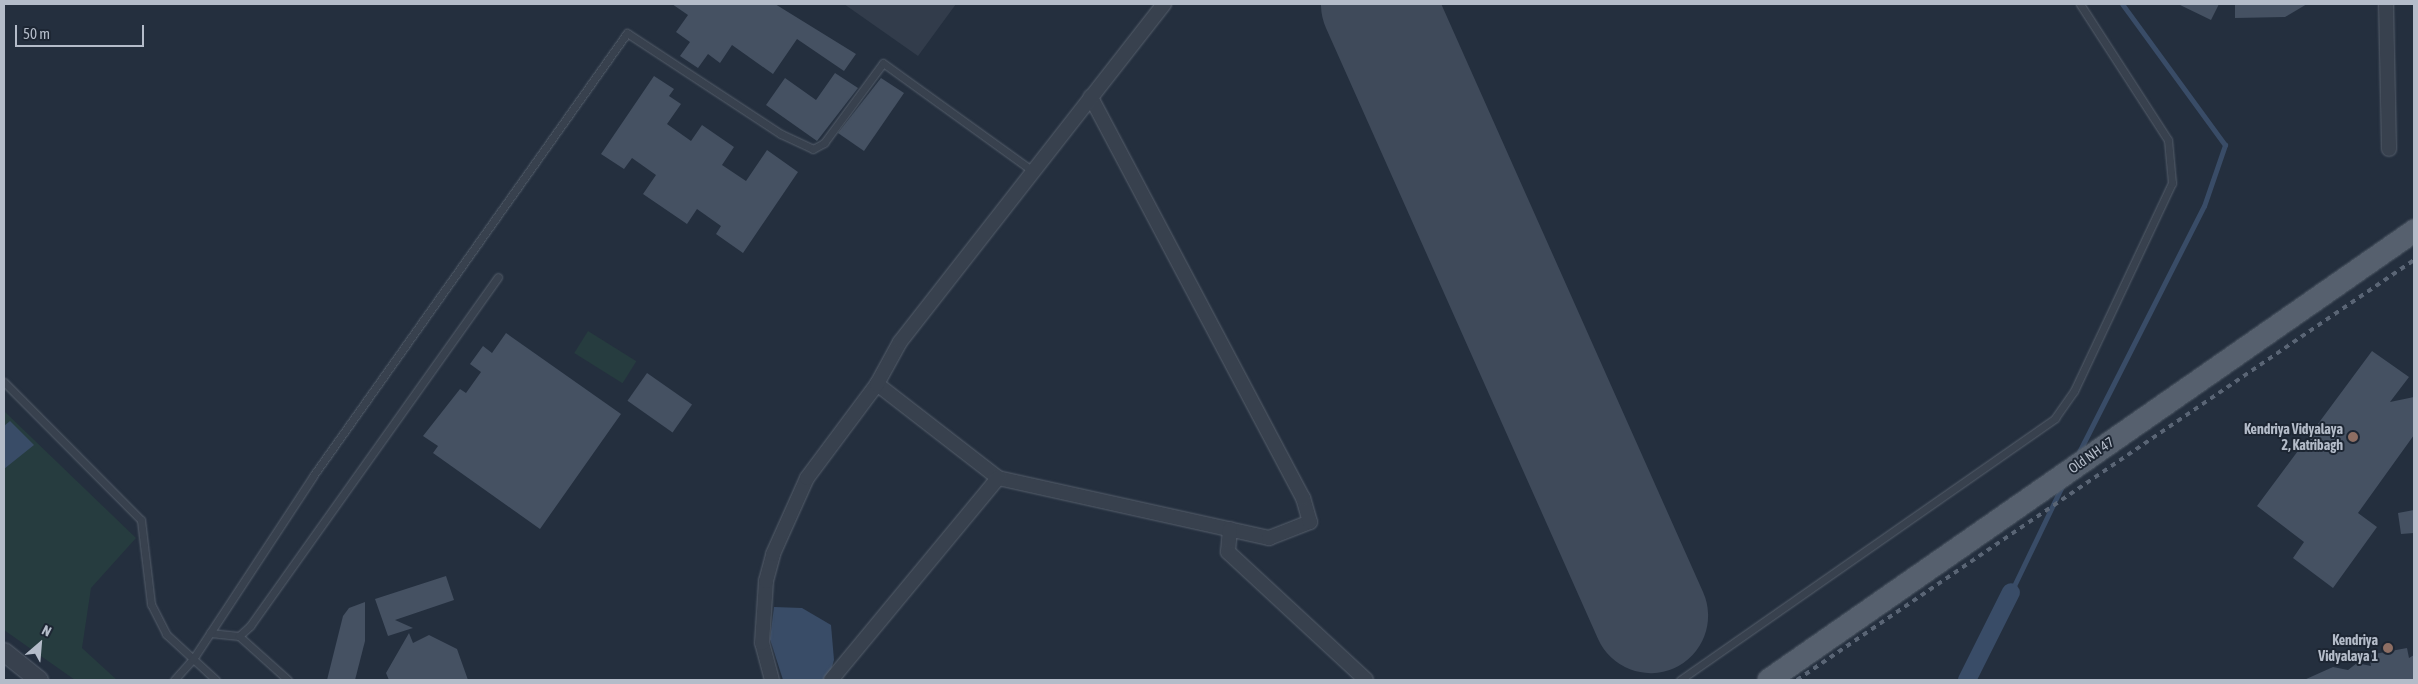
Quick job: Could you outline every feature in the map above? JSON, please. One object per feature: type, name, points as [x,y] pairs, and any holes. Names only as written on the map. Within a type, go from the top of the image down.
[{"type":"main road","name":"Old NH 47","points":[[1769,680],[2414,230]]},
{"type":"street","points":[[772,680],[762,643],[773,554],[807,478],[877,384],[900,342],[1030,169],[1091,97],[1164,4]]},
{"type":"street","points":[[2386,4],[2389,149]]},
{"type":"street","points":[[877,384],[998,478],[1269,538],[1310,522],[1298,489],[1091,97]]},
{"type":"street","points":[[831,680],[998,478]]},
{"type":"street","points":[[1230,530],[1228,552],[1366,680]]},
{"type":"street","points":[[4,652],[39,680]]},
{"type":"lane","points":[[1680,680],[2055,418],[2074,391],[2172,183],[2168,140],[2080,4]]},
{"type":"lane","points":[[174,680],[193,659],[313,476],[627,33],[781,134],[814,149],[824,143],[883,64],[1030,169]]},
{"type":"lane","points":[[239,636],[250,626],[352,487],[498,277]]},
{"type":"lane","points":[[4,382],[141,520],[151,604],[166,634],[216,680]]},
{"type":"lane","points":[[210,633],[239,636],[288,680]]},
{"type":"shaded area","points":[[844,4],[956,4],[918,56]]},
{"type":"green space","points":[[588,331],[636,361],[623,383],[574,353]]},
{"type":"green space","points":[[4,411],[136,538],[91,588],[82,648],[117,680],[75,680],[4,630]]},
{"type":"water","points":[[10,421],[34,445],[4,469],[4,426]]},
{"type":"water","points":[[774,607],[802,608],[831,625],[834,660],[828,680],[783,680],[770,639]]},
{"type":"building","points":[[672,4],[775,4],[856,54],[844,71],[797,39],[773,74],[732,45],[720,63],[708,54],[698,68],[680,56],[690,42],[676,32],[688,15]]},
{"type":"building","points":[[2178,4],[2219,4],[2211,20]]},
{"type":"building","points":[[2235,4],[2307,4],[2285,17],[2235,18]]},
{"type":"building","points":[[835,73],[858,88],[817,141],[766,105],[785,78],[816,100]]},
{"type":"building","points":[[654,76],[674,89],[669,96],[681,104],[667,124],[691,141],[702,125],[734,147],[722,165],[746,181],[767,150],[798,172],[743,253],[716,234],[721,226],[697,209],[687,224],[643,194],[656,175],[632,158],[624,169],[601,154]]},
{"type":"building","points":[[881,78],[904,93],[864,151],[838,133]]},
{"type":"building","points":[[506,333],[621,414],[540,529],[433,453],[438,446],[423,436],[460,389],[466,393],[481,372],[470,364],[483,346],[492,353]]},
{"type":"building","points":[[2372,351],[2409,377],[2390,402],[2414,397],[2414,435],[2358,513],[2377,527],[2333,588],[2293,558],[2304,542],[2257,506]]},
{"type":"building","points":[[647,373],[692,405],[673,432],[627,401]]},
{"type":"building","points":[[2414,510],[2414,533],[2401,534],[2398,513]]},
{"type":"building","points":[[446,576],[454,600],[395,620],[413,628],[388,636],[375,599]]},
{"type":"building","points":[[365,602],[365,641],[355,680],[327,680],[343,616],[349,608]]},
{"type":"building","points":[[409,633],[413,643],[429,635],[457,649],[468,680],[389,680],[386,673]]},
{"type":"building","points":[[2407,648],[2409,658],[2414,655],[2414,680],[2304,680],[2333,667],[2348,670],[2357,663],[2371,666],[2369,655]]},
{"type":"waterway","points":[[2077,456],[2204,206],[2225,145],[2122,4]]},
{"type":"waterway","points":[[2011,592],[2062,486]]},
{"type":"waterway","points":[[1967,680],[2011,592]]},
{"type":"runway","points":[[1378,4],[1650,615]]},
{"type":"railway","points":[[1797,680],[2414,260]]},
{"type":"place","name":"Kendriya Vidyalaya 2, Katribagh","points":[[2353,437]]},
{"type":"place","name":"Kendriya Vidyalaya 1","points":[[2388,648]]}]
